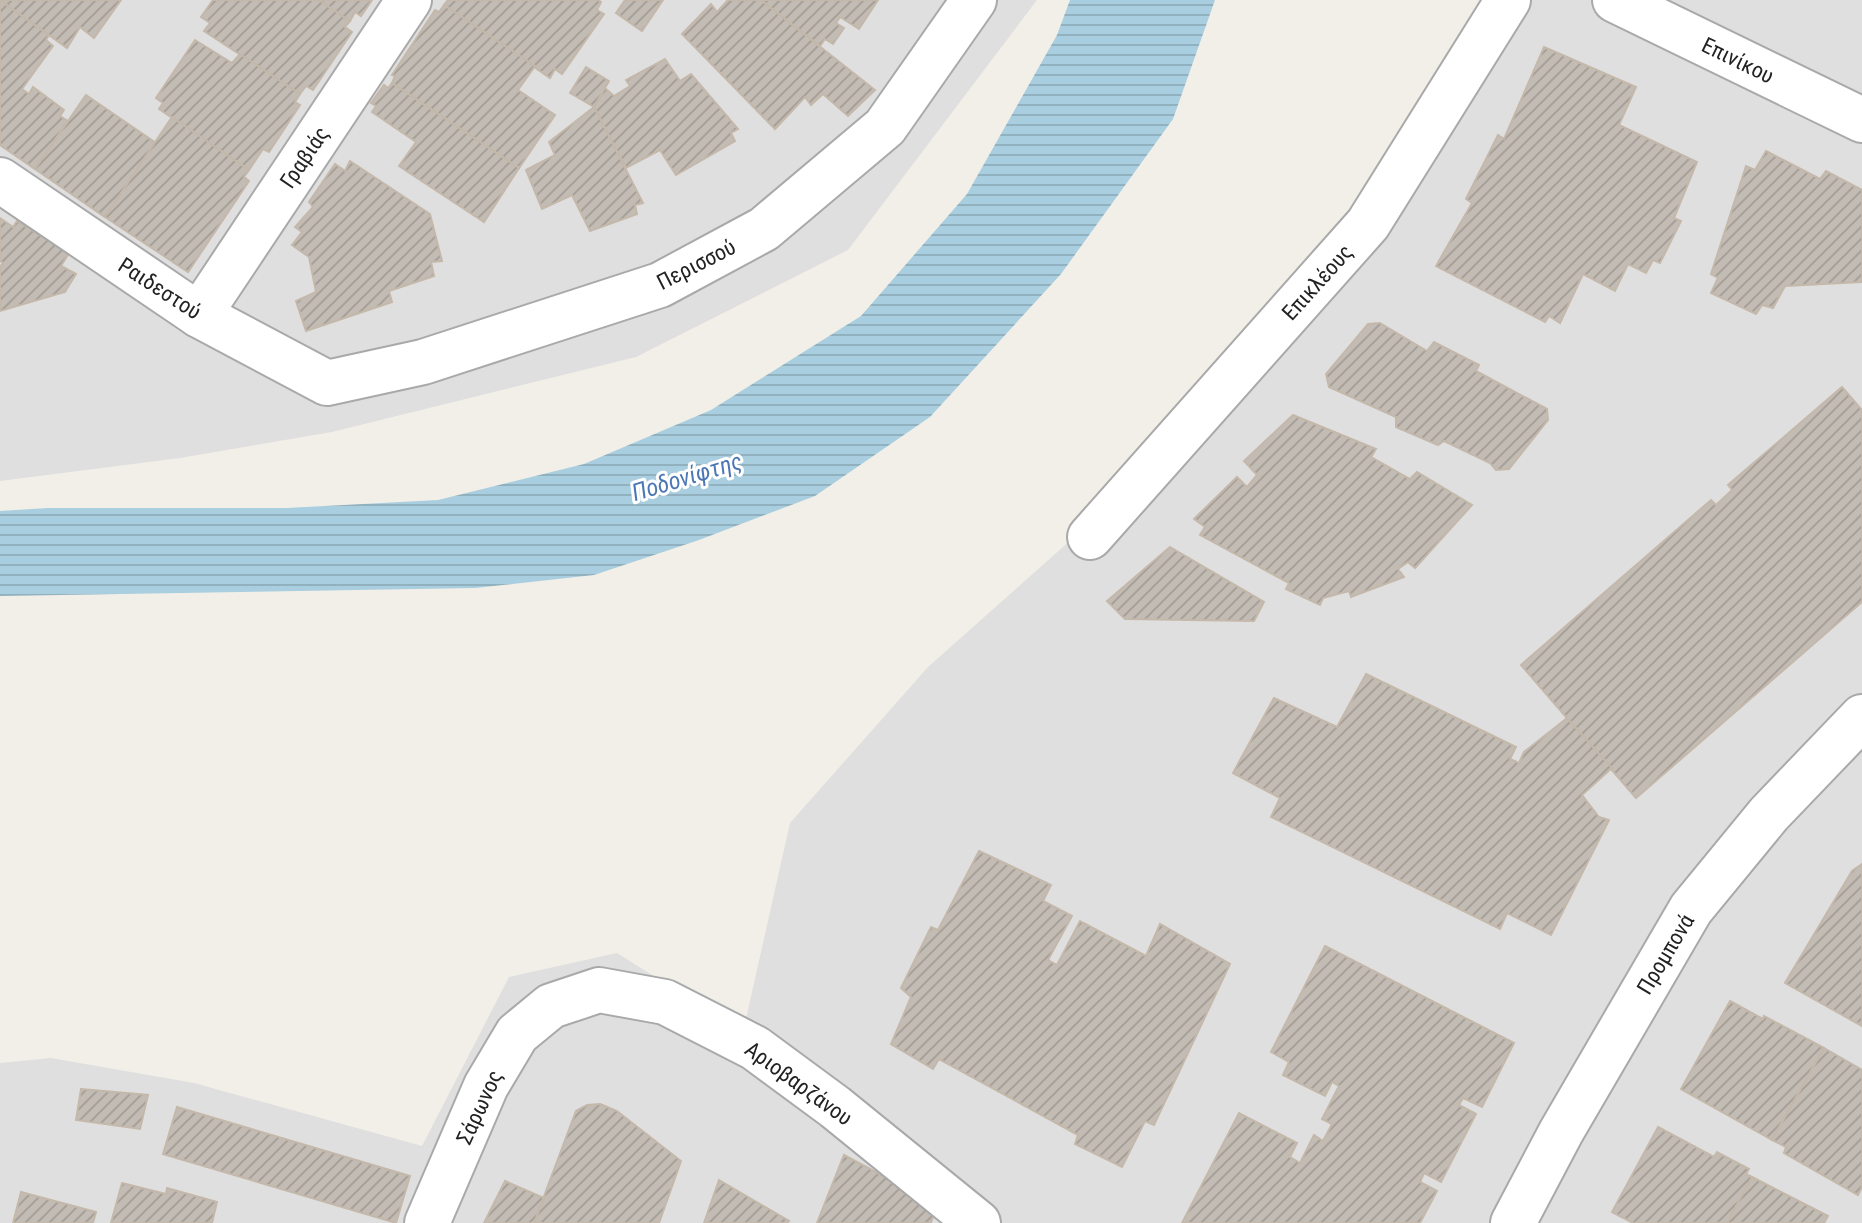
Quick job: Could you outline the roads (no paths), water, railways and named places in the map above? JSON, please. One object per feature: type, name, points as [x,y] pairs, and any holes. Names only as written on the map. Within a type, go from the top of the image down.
[{"type":"street","name":"Γραβιάς","points":[[199,315],[409,0]]},
{"type":"street","name":"Περισσού","points":[[327,383],[423,362],[660,285],[764,229],[885,127],[974,0]]},
{"type":"street","name":"Επικλέους","points":[[1090,537],[1368,224],[1508,0]]},
{"type":"street","name":"Επινίκου","points":[[1615,0],[1862,120]]},
{"type":"street","name":"Ραιδεστού","points":[[0,180],[199,315],[327,383]]},
{"type":"street","name":"Προμπονά","points":[[1513,1223],[1561,1132],[1691,909],[1769,814],[1862,717]]},
{"type":"street","name":"Αριοβαρζάνου","points":[[551,1006],[599,990],[665,1002],[755,1048],[835,1107],[978,1223]]},
{"type":"street","name":"Σάρωνος","points":[[427,1223],[486,1086],[517,1034],[551,1006]]},
{"type":"water","name":"Ποδονίφτης","points":[[1070,0],[1215,0],[1173,119],[1061,274],[930,417],[815,496],[594,575],[475,588],[0,596],[0,511],[48,508],[287,508],[438,500],[584,464],[711,410],[861,316],[967,194],[1057,35]]}]
